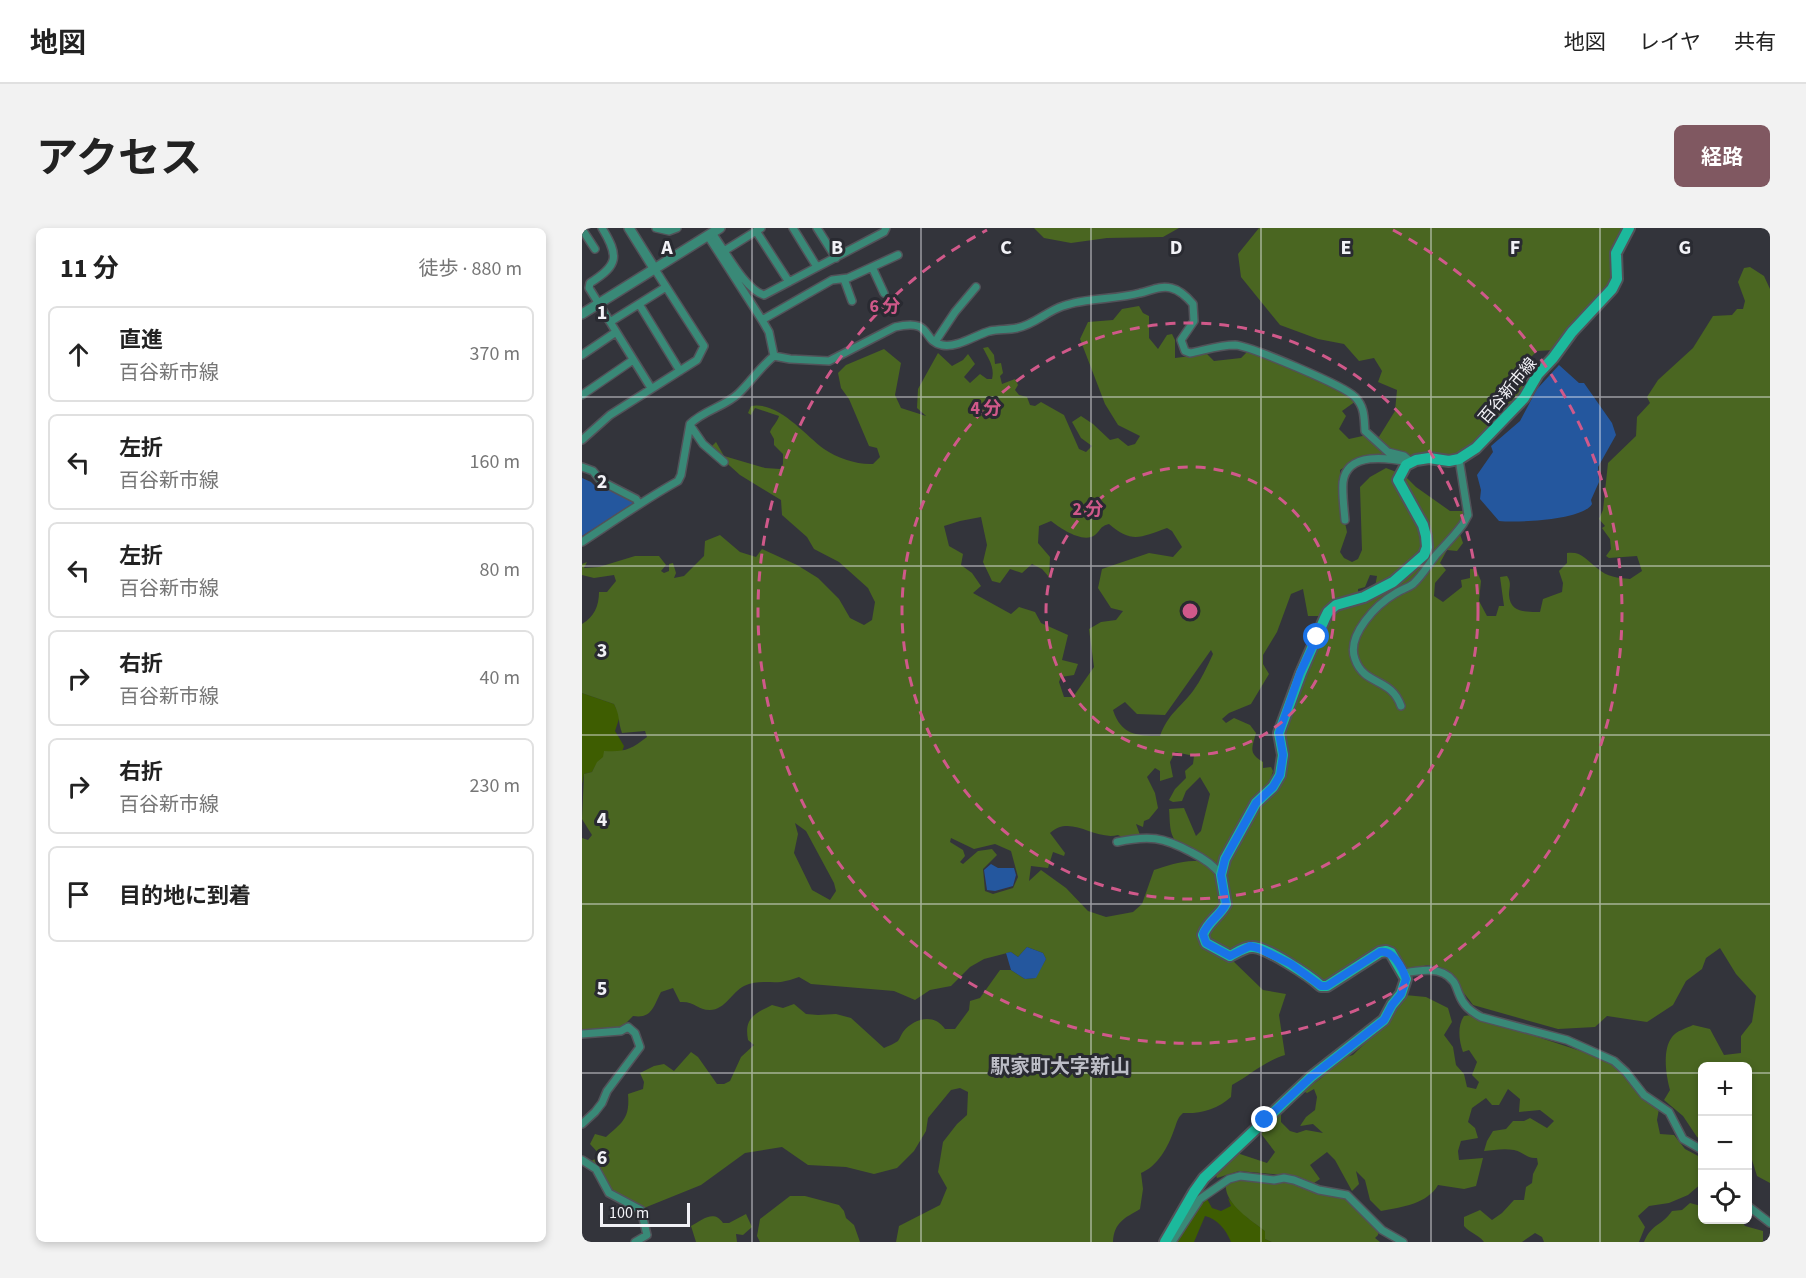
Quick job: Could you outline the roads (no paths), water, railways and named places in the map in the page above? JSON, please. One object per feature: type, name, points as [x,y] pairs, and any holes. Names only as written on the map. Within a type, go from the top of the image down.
[{"type":"main road","name":"百谷新市線","points":[[1459,459],[1476,448],[1524,398],[1538,374],[1572,332],[1612,289],[1617,279],[1616,253],[1629,228]]},
{"type":"main road","points":[[1165,1242],[1204,1178],[1311,1077],[1384,1020],[1401,994],[1406,979],[1404,973],[1391,953],[1386,951],[1380,952],[1327,986],[1321,986],[1291,964],[1258,948],[1250,946],[1230,956],[1206,943],[1203,934],[1207,924],[1214,920],[1226,904],[1221,875],[1225,859],[1256,803],[1273,787],[1280,775],[1283,755],[1279,733],[1300,673],[1328,612],[1336,605],[1364,597],[1393,582],[1424,555],[1426,536],[1423,525],[1398,480],[1406,465],[1429,458],[1449,461],[1459,459]]},
{"type":"street","points":[[602,228],[614,249],[613,263],[605,274],[591,283],[589,288],[651,388]]},
{"type":"street","points":[[582,440],[610,415],[697,360],[704,346],[629,228]]},
{"type":"street","points":[[656,228],[669,231],[677,228]]},
{"type":"street","points":[[793,228],[817,267]]},
{"type":"street","points":[[713,232],[724,251],[757,293],[764,296],[884,232],[886,228]]},
{"type":"street","points":[[582,229],[595,249]]},
{"type":"street","points":[[724,251],[758,229],[789,282]]},
{"type":"street","points":[[819,229],[836,258]]},
{"type":"street","points":[[582,314],[713,232]]},
{"type":"street","points":[[713,232],[769,332],[774,356]]},
{"type":"street","points":[[762,320],[832,280],[844,279],[898,255]]},
{"type":"street","points":[[872,267],[884,293]]},
{"type":"street","points":[[844,279],[852,300]]},
{"type":"street","points":[[610,322],[666,286]]},
{"type":"street","points":[[935,342],[955,312],[976,287]]},
{"type":"street","points":[[582,542],[639,504],[678,482],[690,425],[707,411],[736,395],[763,364],[774,356],[829,361],[895,327],[906,324],[916,324],[923,328],[935,342],[942,345],[953,345],[989,331],[1017,328],[1071,303],[1117,298],[1161,287],[1172,288],[1187,297],[1192,304],[1194,321],[1181,340],[1185,351],[1190,353],[1222,346],[1250,348],[1349,391],[1362,406],[1365,415],[1365,431],[1388,452],[1404,456],[1411,462]]},
{"type":"street","points":[[639,304],[680,370]]},
{"type":"street","points":[[582,355],[616,332]]},
{"type":"street","points":[[582,395],[633,360]]},
{"type":"street","points":[[690,425],[703,444],[724,462]]},
{"type":"street","points":[[1345,520],[1343,483],[1351,467],[1375,457],[1411,462]]},
{"type":"street","points":[[1401,706],[1391,688],[1367,676],[1358,668],[1353,656],[1357,635],[1362,623],[1378,606],[1413,584],[1453,538],[1468,515],[1459,459]]},
{"type":"street","points":[[582,467],[593,471],[602,481],[636,499],[639,504]]},
{"type":"street","points":[[1117,842],[1133,838],[1168,840],[1209,861],[1221,875]]},
{"type":"street","points":[[1404,973],[1432,970],[1446,975],[1453,981],[1461,1000],[1470,1011],[1481,1017],[1567,1040],[1614,1061],[1644,1095],[1669,1112],[1683,1139],[1698,1148]]},
{"type":"street","points":[[582,1034],[621,1031],[628,1027],[635,1033],[640,1047],[607,1091],[602,1103],[582,1124]]},
{"type":"street","points":[[582,1160],[596,1169],[609,1193],[642,1210],[647,1235],[635,1242]]},
{"type":"street","points":[[1172,1242],[1200,1199],[1229,1179],[1240,1176],[1274,1180],[1284,1178],[1319,1190],[1347,1196],[1382,1230],[1403,1242]]},
{"type":"street","points":[[1752,1209],[1770,1223]]},
{"type":"water","points":[[1559,365],[1579,383],[1584,383],[1612,423],[1616,435],[1598,467],[1599,482],[1591,500],[1592,504],[1576,514],[1564,517],[1534,521],[1499,521],[1480,499],[1481,490],[1477,475],[1493,452],[1491,446],[1520,421],[1537,389]]},
{"type":"water","points":[[582,478],[595,486],[610,489],[634,499],[633,504],[582,536]]},
{"type":"water","points":[[991,864],[998,868],[1014,868],[1016,875],[1013,886],[995,891],[987,890],[984,870]]},
{"type":"water","points":[[1027,947],[1043,953],[1046,959],[1036,978],[1025,979],[1011,970],[1006,953],[1011,952],[1018,957]]},
{"type":"district","name":"駅家町大字新山","points":[[1060,1066]]}]
